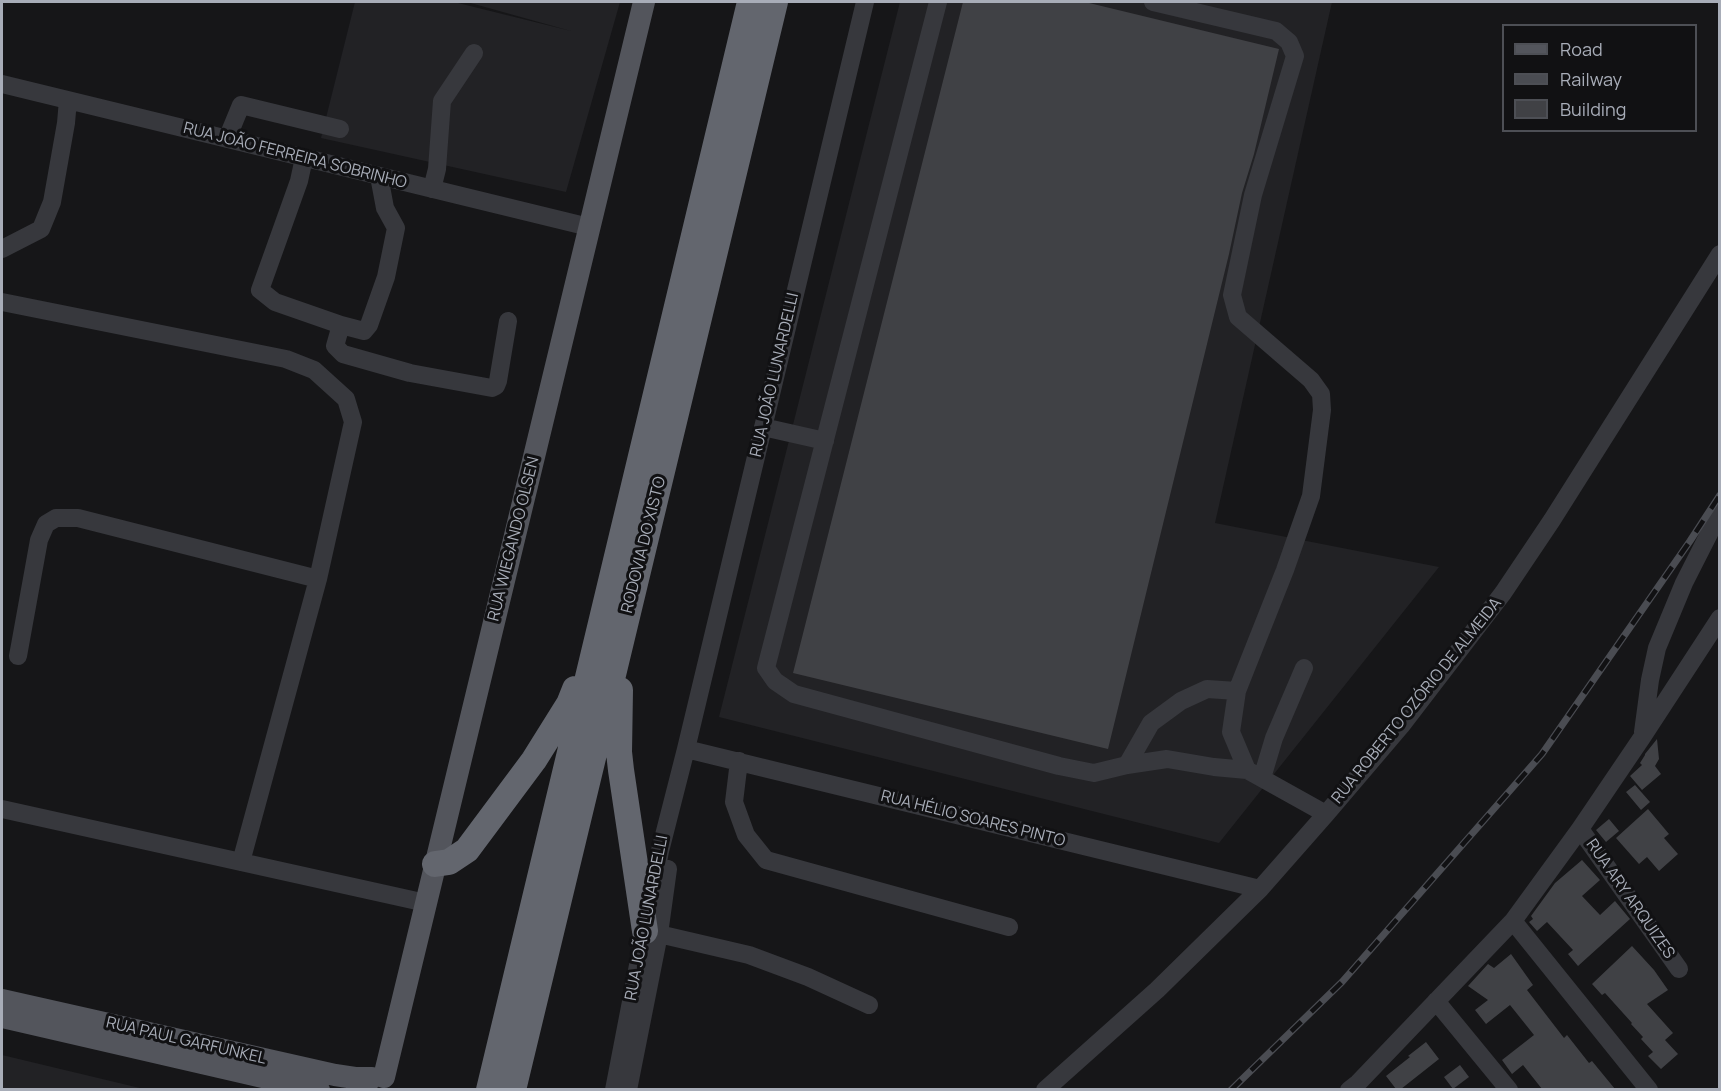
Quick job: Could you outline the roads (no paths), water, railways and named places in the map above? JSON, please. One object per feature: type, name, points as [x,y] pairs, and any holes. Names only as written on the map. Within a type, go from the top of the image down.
[{"type":"highway","name":"RODOVIA DO XISTO","points":[[513,1089],[609,638],[750,2]]},
{"type":"highway","name":"RODOVIA DO XISTO","points":[[489,1089],[775,2]]},
{"type":"highway","points":[[435,864],[449,862],[467,850],[534,760],[609,638]]},
{"type":"highway","points":[[609,638],[619,752],[652,932]]},
{"type":"main road","name":"RUA WIEGANDO OLSEN","points":[[378,1084],[426,903],[644,2]]},
{"type":"main road","name":"RUA PAUL GARFUNKEL","points":[[2,1000],[378,1084]]},
{"type":"main road","name":"RUA PAUL GARFUNKEL","points":[[2,1017],[319,1089]]},
{"type":"street","name":"RUA JOÃO LUNARDELLI","points":[[628,1089],[652,932],[660,851],[865,2]]},
{"type":"street","points":[[938,2],[766,668],[775,681],[795,694],[1059,766],[1095,773],[1126,765],[1167,759],[1254,774],[1326,814]]},
{"type":"street","points":[[1153,2],[1276,31],[1289,42],[1295,56],[1253,195],[1232,295],[1239,317],[1311,380],[1321,393],[1322,410],[1311,496],[1285,570],[1237,691],[1231,732],[1254,774]]},
{"type":"street","points":[[432,189],[437,170],[442,101],[474,53]]},
{"type":"street","name":"RUA JOÃO FERREIRA SOBRINHO","points":[[2,84],[589,227]]},
{"type":"street","points":[[2,249],[41,228],[52,202],[68,100]]},
{"type":"street","points":[[227,139],[241,105],[340,129]]},
{"type":"street","points":[[304,158],[299,181],[260,290],[275,302],[341,325],[364,330],[369,325],[386,277],[396,228],[385,208],[379,176]]},
{"type":"street","name":"RUA ROBERTO OZÓRIO DE ALMEIDA","points":[[1045,1089],[1157,990],[1260,889],[1401,726],[1503,593],[1552,520],[1719,254]]},
{"type":"street","points":[[3,308],[286,359],[314,370],[346,399],[353,422],[318,579],[241,862]]},
{"type":"street","points":[[341,325],[335,346],[343,354],[410,373],[492,388],[498,381],[508,321]]},
{"type":"street","points":[[763,428],[825,441]]},
{"type":"street","points":[[1643,736],[1648,691],[1657,648],[1684,583],[1719,512]]},
{"type":"street","points":[[18,656],[39,540],[46,524],[56,518],[78,518],[318,579]]},
{"type":"street","points":[[1357,1087],[1513,921],[1580,829],[1719,618]]},
{"type":"street","points":[[1254,774],[1274,738],[1304,668]]},
{"type":"street","points":[[1126,765],[1151,723],[1181,701],[1207,689],[1237,691]]},
{"type":"street","name":"RUA HÉLIO SOARES PINTO","points":[[686,748],[1260,889]]},
{"type":"street","points":[[739,761],[734,802],[747,835],[766,860],[1009,927]]},
{"type":"street","points":[[2,809],[426,903]]},
{"type":"street","name":"RUA ARY ARQUIZES","points":[[1580,829],[1679,969]]},
{"type":"street","points":[[1513,921],[1649,1089]]},
{"type":"street","name":"RUA JOÃO LUNARDELLI","points":[[614,1089],[652,932]]},
{"type":"street","points":[[652,932],[749,955],[808,977],[869,1005]]},
{"type":"street","points":[[1436,1001],[1509,1089]]},
{"type":"railway","points":[[1231,1090],[1342,982],[1542,754],[1720,495]]}]
